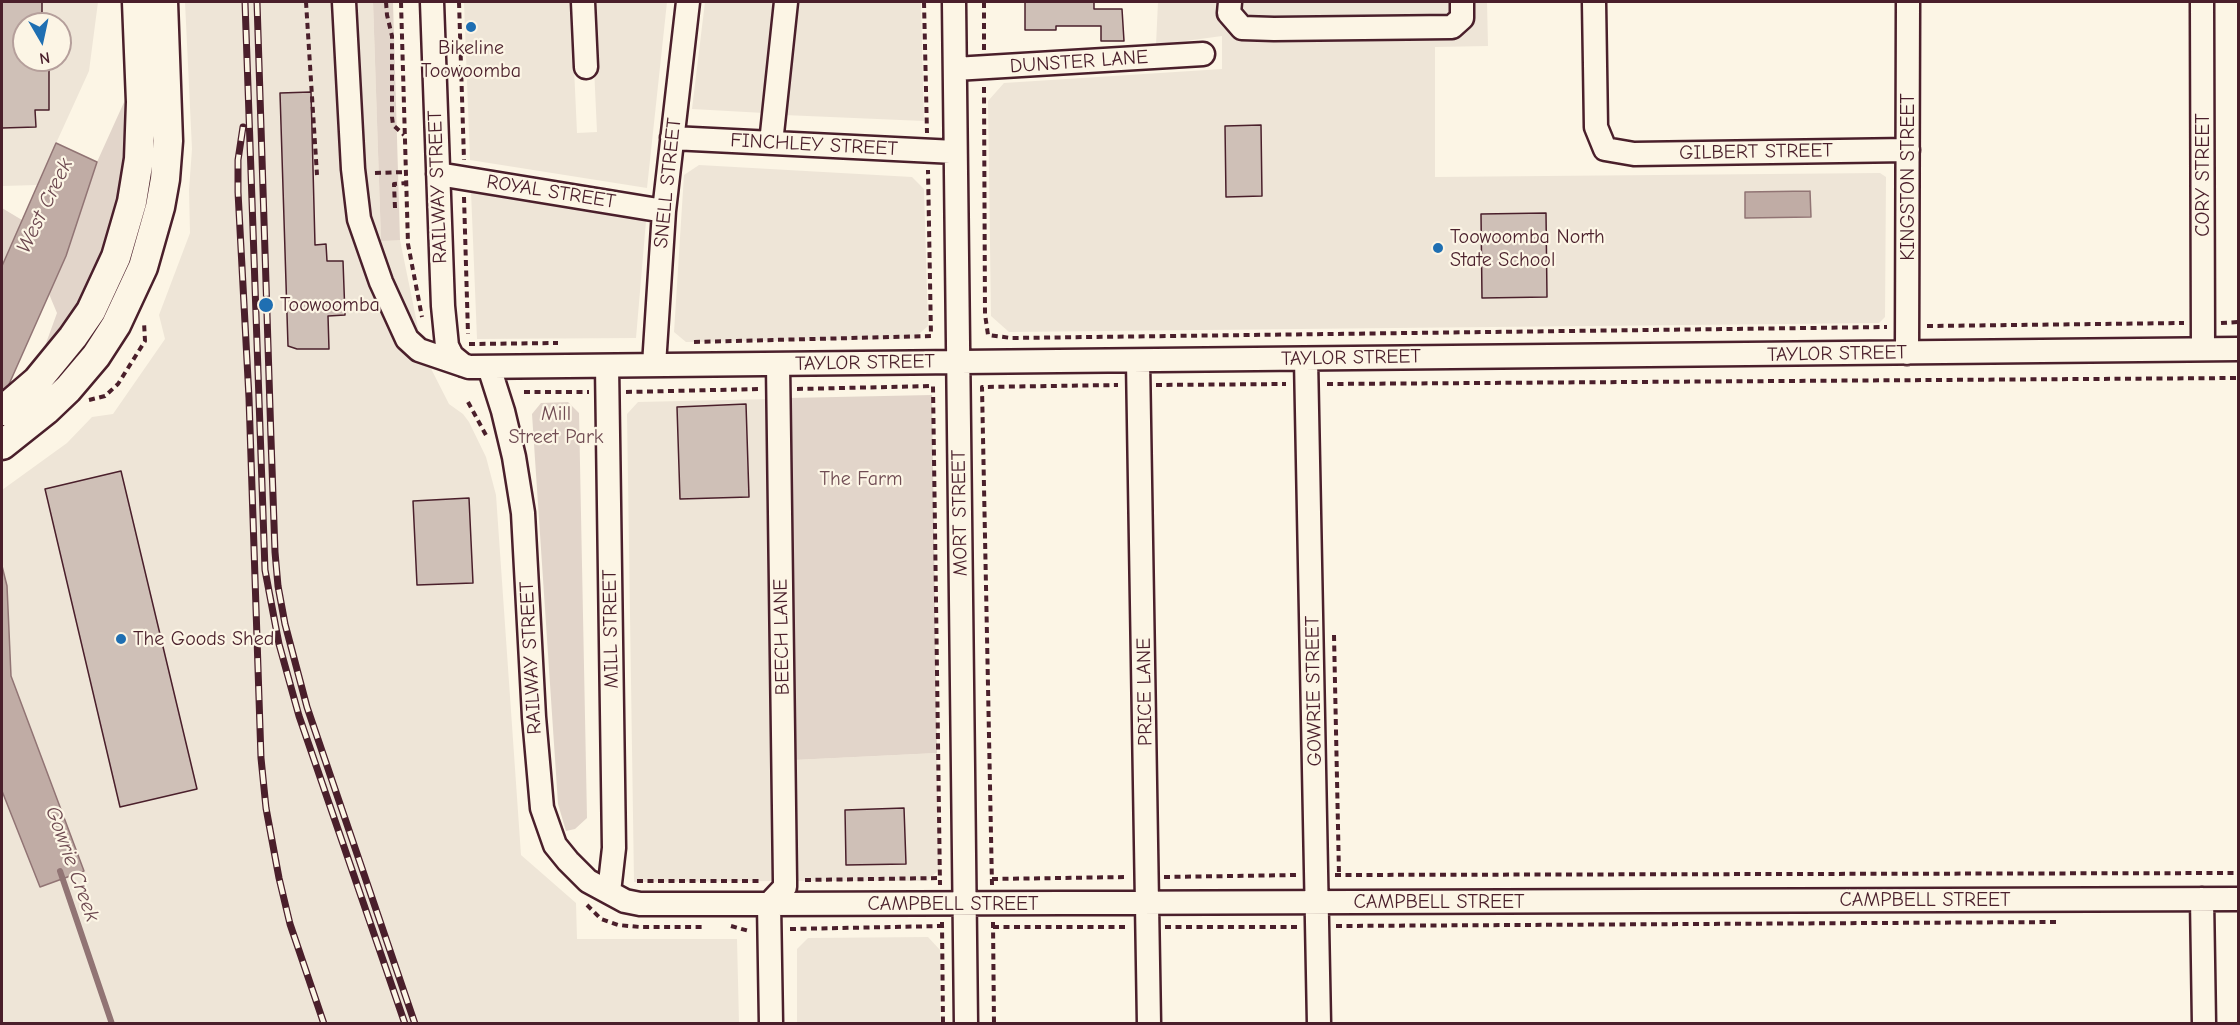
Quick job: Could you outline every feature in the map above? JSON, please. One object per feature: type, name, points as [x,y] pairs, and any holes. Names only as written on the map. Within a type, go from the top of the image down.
[{"type":"main road","points":[[2,411],[37,381],[73,337],[91,311],[116,257],[137,176],[141,132],[137,2]]},
{"type":"main road","points":[[2,445],[26,428],[68,389],[96,356],[129,298],[152,240],[165,179],[168,141],[164,2]]},
{"type":"street","name":"TAYLOR STREET","points":[[344,2],[353,169],[359,219],[381,282],[407,339],[420,350],[466,354],[489,367],[2238,349]]},
{"type":"street","name":"RAILWAY STREET","points":[[432,2],[441,283],[447,346],[452,356],[466,354]]},
{"type":"street","points":[[583,2],[586,67]]},
{"type":"street","name":"SNELL STREET","points":[[654,365],[664,211],[688,2]]},
{"type":"street","points":[[771,143],[786,2]]},
{"type":"street","name":"MORT STREET","points":[[954,2],[966,1023]]},
{"type":"street","points":[[1230,2],[1229,13],[1242,28],[1452,27],[1462,18],[1462,2]]},
{"type":"street","name":"GILBERT STREET","points":[[1594,2],[1596,127],[1605,149],[1634,154],[1908,150]]},
{"type":"street","name":"KINGSTON STREET","points":[[1907,353],[1908,2]]},
{"type":"street","name":"CORY STREET","points":[[2202,2],[2203,349]]},
{"type":"street","name":"DUNSTER LANE","points":[[955,69],[1203,54]]},
{"type":"street","name":"FINCHLEY STREET","points":[[672,138],[955,152]]},
{"type":"street","name":"ROYAL STREET","points":[[438,174],[664,211]]},
{"type":"street","name":"GOWRIE STREET","points":[[1306,359],[1319,926],[1319,1023]]},
{"type":"street","name":"PRICE LANE","points":[[1138,361],[1149,903],[1149,1023]]},
{"type":"street","name":"BEECH LANE","points":[[769,904],[785,887],[778,365]]},
{"type":"street","name":"MILL STREET","points":[[607,366],[614,848],[609,892]]},
{"type":"street","name":"RAILWAY STREET","points":[[489,367],[504,411],[523,513],[534,717],[542,808],[555,845],[588,881],[625,901],[640,904]]},
{"type":"street","points":[[2202,899],[2204,1023]]},
{"type":"street","name":"CAMPBELL STREET","points":[[640,904],[2238,899]]},
{"type":"street","points":[[769,904],[771,1023]]},
{"type":"path","points":[[306,2],[317,175]]},
{"type":"path","points":[[386,2],[392,36],[393,125],[405,135]]},
{"type":"path","points":[[400,2],[408,244],[422,321]]},
{"type":"path","points":[[694,342],[931,336],[924,2]]},
{"type":"path","points":[[984,2],[985,314],[988,335],[1011,338],[1047,338],[2238,322]]},
{"type":"path","points":[[375,173],[406,172]]},
{"type":"path","points":[[395,208],[394,184],[406,183]]},
{"type":"path","points":[[466,354],[560,344]]},
{"type":"path","points":[[994,1023],[982,387],[2238,378]]},
{"type":"path","points":[[524,392],[933,386],[943,1023]]},
{"type":"path","points":[[992,879],[1318,875],[2238,873]]},
{"type":"path","points":[[993,927],[2058,922]]},
{"type":"shaded area","points":[[2,2],[98,2],[89,71],[37,185],[2,186]]},
{"type":"shaded area","points":[[185,2],[373,2],[381,240],[400,240],[420,347],[449,404],[463,414],[469,422],[486,457],[496,495],[521,855],[576,903],[577,939],[737,939],[739,1023],[2,1024],[2,490],[67,443],[92,417],[113,414],[165,339],[159,315],[190,233],[189,190],[192,149]]},
{"type":"shaded area","points":[[464,2],[571,2],[577,133],[597,132],[591,2],[667,2],[647,188],[470,160]]},
{"type":"shaded area","points":[[705,2],[776,2],[764,113],[692,109]]},
{"type":"shaded area","points":[[796,2],[921,2],[924,121],[784,115]]},
{"type":"shaded area","name":"Toowoomba North State School","points":[[1158,2],[1487,2],[1488,46],[1435,47],[1435,177],[1880,173],[1886,177],[1885,317],[1879,323],[1009,332],[991,316],[988,101],[1004,83],[1222,69],[1222,36],[1156,45]]},
{"type":"shaded area","points":[[699,165],[912,177],[924,189],[928,326],[913,339],[686,342],[674,332],[684,175]]},
{"type":"shaded area","points":[[471,191],[646,221],[636,338],[477,339]]},
{"type":"shaded area","points":[[772,399],[780,881],[634,882],[627,414],[638,402]]},
{"type":"shaded area","points":[[937,753],[940,869],[927,881],[796,881],[794,760]]},
{"type":"shaded area","points":[[928,937],[940,950],[940,1023],[797,1023],[797,949],[808,938]]},
{"type":"green space","points":[[373,2],[393,2],[400,240],[381,241]]},
{"type":"green space","points":[[125,100],[123,174],[111,228],[103,252],[79,304],[41,357],[57,313],[49,294],[66,256],[97,162]]},
{"type":"green space","points":[[2,208],[22,220],[2,266]]},
{"type":"green space","name":"The Farm","points":[[932,395],[937,753],[794,760],[788,398]]},
{"type":"green space","name":"Mill Street Park","points":[[568,402],[579,413],[587,818],[575,829],[566,831],[558,804],[532,414],[541,403]]},
{"type":"water","name":"West Creek","points":[[56,143],[97,162],[66,256],[2,400],[2,266]]},
{"type":"water","points":[[1810,191],[1811,217],[1745,218],[1745,192]]},
{"type":"water","points":[[2,566],[7,586],[11,676],[84,871],[40,887],[2,791]]},
{"type":"building","points":[[2,2],[42,2],[42,12],[12,12],[12,72],[49,72],[49,110],[35,110],[36,127],[2,128]]},
{"type":"building","points":[[1025,2],[1094,2],[1094,9],[1122,9],[1124,41],[1101,41],[1101,26],[1056,26],[1056,30],[1025,30]]},
{"type":"building","points":[[311,92],[315,245],[326,244],[327,261],[343,261],[345,315],[328,316],[329,349],[297,349],[288,346],[280,93]]},
{"type":"building","points":[[1261,125],[1262,196],[1226,197],[1225,126]]},
{"type":"building","points":[[1546,213],[1547,297],[1482,298],[1481,214]]},
{"type":"building","points":[[746,404],[749,497],[680,499],[677,407]]},
{"type":"building","name":"The Goods Shed","points":[[121,471],[197,789],[120,807],[45,489]]},
{"type":"building","points":[[469,498],[473,583],[417,585],[413,501]]},
{"type":"building","points":[[904,808],[906,864],[846,865],[845,810]]},
{"type":"waterway","name":"Gowrie Creek","points":[[60,871],[112,1024]]},
{"type":"railway","points":[[245,2],[265,570],[279,644],[299,716],[405,1024]]},
{"type":"railway","points":[[257,2],[278,586],[285,624],[307,707],[415,1024]]},
{"type":"railway","points":[[243,127],[238,160],[238,192],[249,398],[261,758],[266,808],[279,878],[290,924],[324,1024]]},
{"type":"place","name":"Bikeline Toowoomba","points":[[471,27]]},
{"type":"place","name":"Toowoomba North State School","points":[[1438,248]]},
{"type":"place","name":"Toowoomba","points":[[266,305]]},
{"type":"place","name":"The Goods Shed","points":[[121,639]]}]
